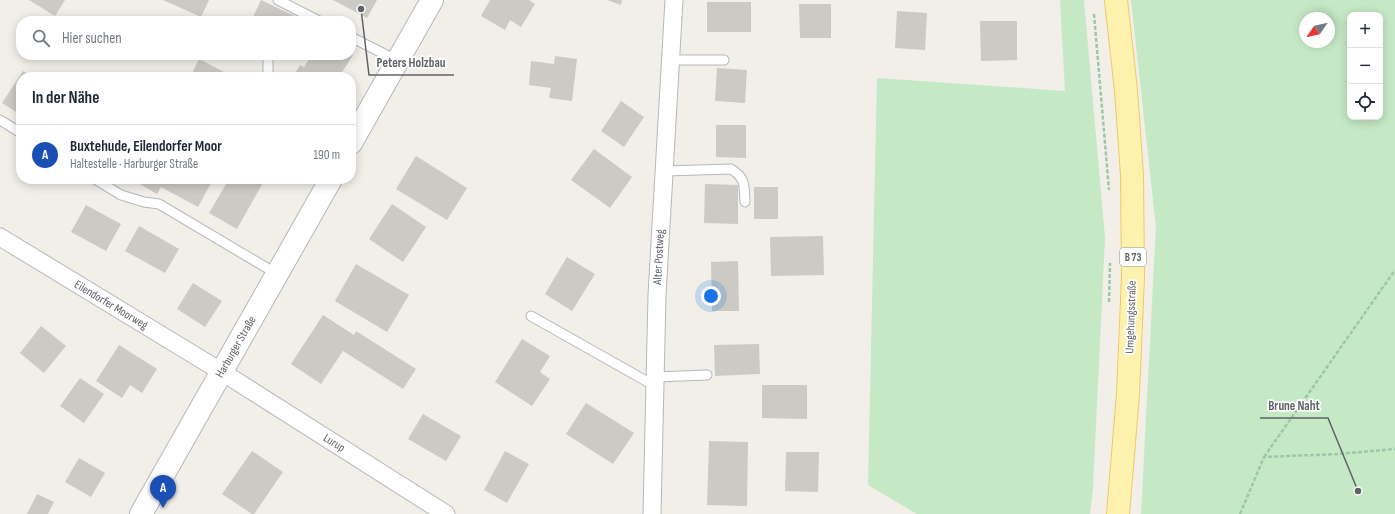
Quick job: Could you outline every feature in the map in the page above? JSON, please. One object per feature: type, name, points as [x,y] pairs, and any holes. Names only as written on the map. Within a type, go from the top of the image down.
[{"type":"main road","name":"Umgehungsstraße","points":[[1116,0],[1126,90],[1132,175],[1133,277],[1128,394],[1118,514]]},
{"type":"street","name":"Alter Postweg","points":[[652,514],[657,295],[672,60],[674,0]]},
{"type":"street","points":[[356,134],[398,61],[429,1]]},
{"type":"street","name":"Harburger Straße","points":[[141,514],[328,184]]},
{"type":"street","name":"Eilendorfer Moorweg","points":[[0,237],[222,372]]},
{"type":"street","name":"Lurup","points":[[222,372],[446,514]]},
{"type":"lane","points":[[278,0],[309,16]]},
{"type":"lane","points":[[356,40],[398,61]]},
{"type":"lane","points":[[268,60],[268,72]]},
{"type":"lane","points":[[672,60],[724,60]]},
{"type":"lane","points":[[0,120],[16,130]]},
{"type":"lane","points":[[665,171],[730,169],[738,173],[744,181],[745,202]]},
{"type":"lane","points":[[103,184],[121,195],[144,202],[159,204],[277,274]]},
{"type":"lane","points":[[531,316],[655,382],[707,375]]},
{"type":"path","points":[[1094,8],[1110,197]]},
{"type":"path","points":[[1109,309],[1110,261]]},
{"type":"path","points":[[1240,514],[1264,457],[1395,270]]},
{"type":"path","points":[[1264,457],[1338,454],[1395,449]]},
{"type":"green space","points":[[1060,0],[1084,0],[1105,238],[1093,487],[1090,514],[917,514],[868,485],[877,78],[1065,91]]},
{"type":"green space","points":[[1131,0],[1395,0],[1395,514],[1141,514],[1156,227]]},
{"type":"building","points":[[29,0],[65,0],[55,16]]},
{"type":"building","points":[[163,0],[209,0],[201,16]]},
{"type":"building","points":[[261,0],[295,16],[253,16]]},
{"type":"building","points":[[333,0],[377,0],[367,18]]},
{"type":"building","points":[[490,0],[529,0],[535,4],[521,27],[510,20],[505,30],[481,16]]},
{"type":"building","points":[[607,0],[622,0],[621,5]]},
{"type":"building","points":[[707,2],[751,2],[751,32],[707,32]]},
{"type":"building","points":[[799,4],[831,4],[831,38],[800,38]]},
{"type":"building","points":[[897,11],[927,13],[925,50],[895,48]]},
{"type":"building","points":[[980,21],[1017,21],[1017,60],[981,61]]},
{"type":"building","points":[[555,56],[577,59],[572,101],[549,98],[551,88],[529,85],[531,61],[554,64]]},
{"type":"building","points":[[198,60],[201,60],[224,72],[192,72]]},
{"type":"building","points":[[309,60],[350,60],[342,72],[296,72],[300,65],[304,67]]},
{"type":"building","points":[[717,68],[747,70],[745,103],[715,101]]},
{"type":"building","points":[[16,82],[16,112],[2,103]]},
{"type":"building","points":[[621,101],[644,117],[624,147],[601,131]]},
{"type":"building","points":[[716,125],[746,125],[746,158],[716,157]]},
{"type":"building","points":[[594,149],[632,177],[610,208],[571,180]]},
{"type":"building","points":[[416,156],[467,188],[447,220],[396,189]]},
{"type":"building","points":[[140,184],[210,184],[198,207],[161,187],[157,194]]},
{"type":"building","points":[[226,184],[262,184],[237,229],[209,213]]},
{"type":"building","points":[[705,184],[738,185],[738,224],[704,223]]},
{"type":"building","points":[[754,187],[778,187],[778,219],[754,219]]},
{"type":"building","points":[[392,204],[426,227],[403,262],[369,239]]},
{"type":"building","points":[[86,205],[121,224],[106,251],[71,232]]},
{"type":"building","points":[[139,226],[179,249],[165,273],[125,251]]},
{"type":"building","points":[[823,236],[824,275],[771,276],[770,237]]},
{"type":"building","points":[[567,257],[595,274],[572,311],[545,294]]},
{"type":"building","points":[[738,261],[739,311],[712,311],[711,262]]},
{"type":"building","points":[[356,264],[409,295],[387,332],[335,301]]},
{"type":"building","points":[[193,283],[222,301],[205,327],[177,309]]},
{"type":"building","points":[[323,315],[354,335],[356,331],[416,369],[403,389],[343,351],[321,384],[291,364]]},
{"type":"building","points":[[41,326],[66,346],[44,373],[20,353]]},
{"type":"building","points":[[522,339],[550,356],[540,372],[550,379],[532,406],[495,382]]},
{"type":"building","points":[[759,344],[760,374],[715,376],[714,345]]},
{"type":"building","points":[[119,345],[157,369],[142,393],[130,385],[122,398],[96,381]]},
{"type":"building","points":[[80,378],[104,394],[84,423],[60,406]]},
{"type":"building","points":[[762,385],[807,385],[807,419],[762,418]]},
{"type":"building","points":[[586,403],[634,433],[613,464],[566,434]]},
{"type":"building","points":[[423,414],[461,436],[446,461],[408,439]]},
{"type":"building","points":[[709,441],[748,442],[747,506],[707,505]]},
{"type":"building","points":[[252,451],[283,472],[254,514],[222,494]]},
{"type":"building","points":[[505,451],[529,464],[507,503],[484,490]]},
{"type":"building","points":[[786,452],[819,452],[818,492],[785,491]]},
{"type":"building","points":[[79,458],[105,473],[91,497],[65,482]]},
{"type":"building","points":[[37,494],[54,502],[48,514],[27,514]]},
{"type":"place","name":"Peters Holzbau","points":[[361,9]]},
{"type":"place","name":"Brune Naht","points":[[1358,491]]},
{"type":"place","name":"Buxtehude, Eilendorfer Moor","points":[[163,508]]}]
